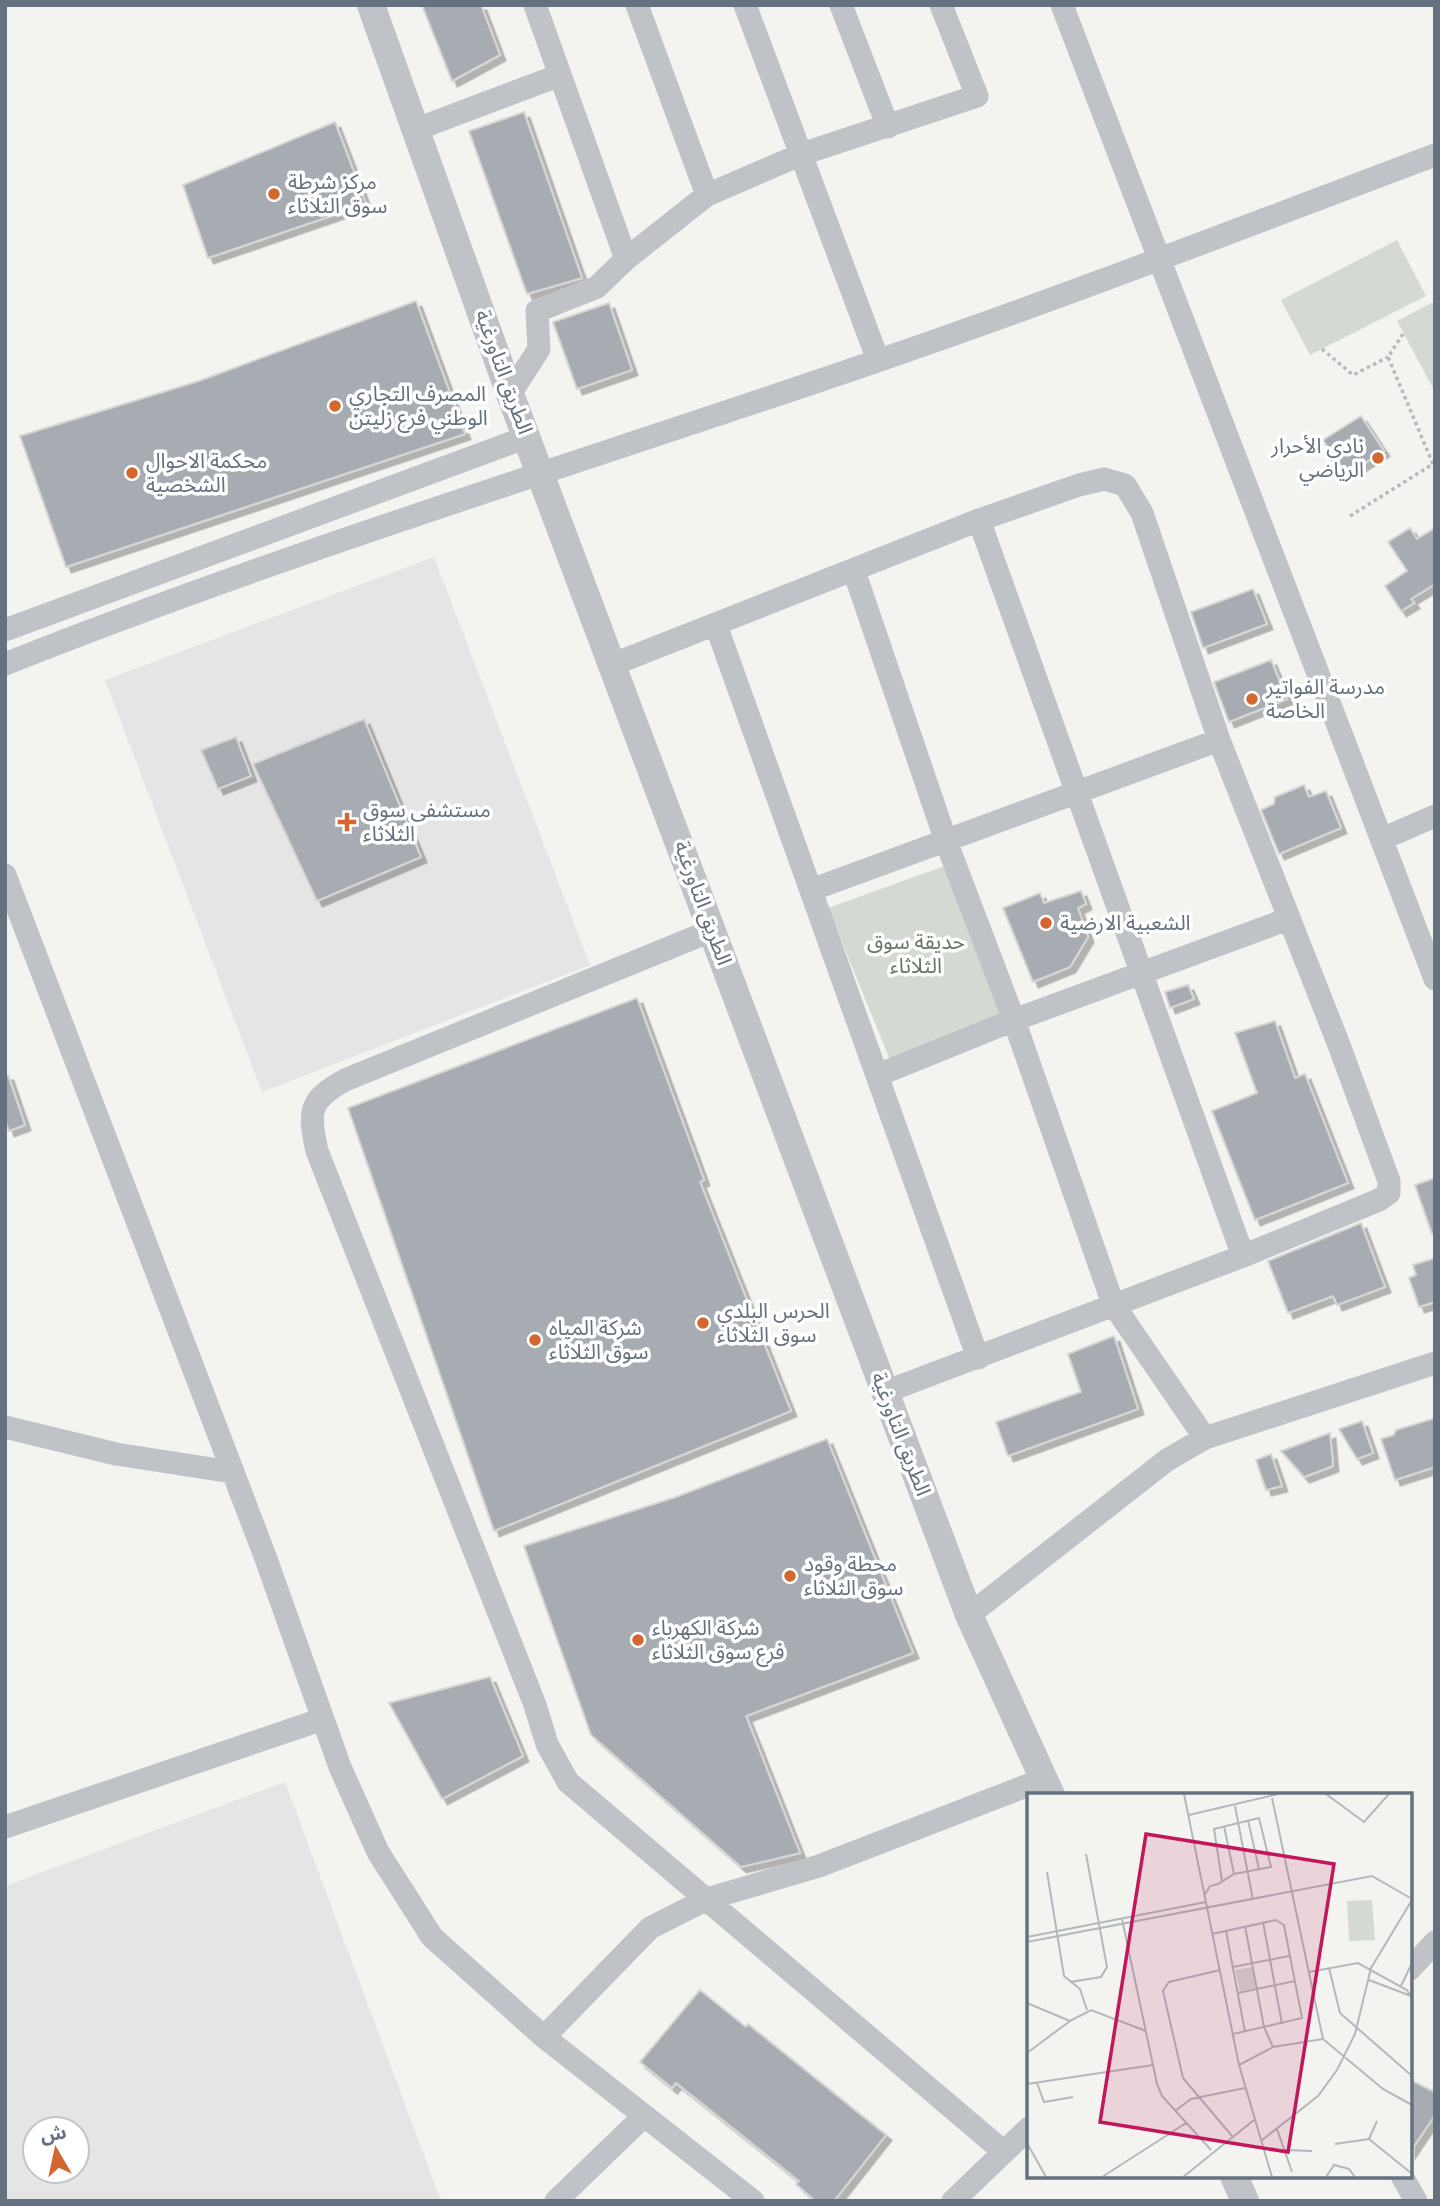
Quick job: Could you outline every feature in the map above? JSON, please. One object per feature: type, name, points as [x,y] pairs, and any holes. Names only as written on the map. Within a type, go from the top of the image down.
[{"type":"street","name":"الطريق التاورغية","points":[[370,5],[417,129],[510,394],[614,664],[969,1615],[1047,1787]]},
{"type":"street","points":[[535,5],[626,259]]},
{"type":"street","points":[[637,5],[707,195]]},
{"type":"street","points":[[745,5],[878,360]]},
{"type":"street","points":[[841,5],[888,127]]},
{"type":"street","points":[[510,394],[540,349],[537,310],[597,287],[626,259],[707,195],[802,154],[977,96],[941,5]]},
{"type":"street","points":[[1062,5],[1435,979]]},
{"type":"street","points":[[417,129],[560,75]]},
{"type":"street","points":[[5,664],[110,622],[541,472],[878,360],[1435,155]]},
{"type":"street","points":[[5,630],[527,437]]},
{"type":"street","points":[[614,664],[979,520],[1079,485],[1104,479],[1125,485],[1142,513],[1219,740],[1339,1045],[1389,1181],[1389,1193],[1379,1200],[1243,1256],[885,1392]]},
{"type":"street","points":[[979,520],[1243,1256]]},
{"type":"street","points":[[854,571],[946,841],[1014,1020],[1113,1304],[1205,1438]]},
{"type":"street","points":[[716,625],[978,1358]]},
{"type":"street","points":[[811,890],[1219,740]]},
{"type":"street","points":[[1382,839],[1435,816]]},
{"type":"street","points":[[5,875],[232,1472],[340,1767],[378,1852],[432,1937],[544,2037],[752,2201]]},
{"type":"street","points":[[878,1075],[1014,1020],[1288,919]]},
{"type":"street","points":[[713,930],[345,1080],[321,1093],[313,1107],[311,1124],[317,1151],[535,1705],[547,1744],[568,1782],[1004,2152]]},
{"type":"street","points":[[969,1615],[1167,1460],[1205,1438],[1435,1363]]},
{"type":"street","points":[[5,1427],[116,1454],[232,1472]]},
{"type":"street","points":[[5,1827],[323,1719]]},
{"type":"street","points":[[1030,1793],[1047,1787]]},
{"type":"street","points":[[544,2037],[650,1928],[707,1899],[819,1866],[1027,1794]]},
{"type":"street","points":[[1412,1967],[1435,1942]]},
{"type":"street","points":[[556,2201],[644,2116]]},
{"type":"street","points":[[953,2201],[1027,2131]]},
{"type":"street","points":[[1235,2178],[1245,2201]]},
{"type":"street","points":[[1404,2178],[1422,2198]]},
{"type":"path","points":[[1322,349],[1353,375],[1388,357],[1404,334]]},
{"type":"path","points":[[1350,516],[1433,464],[1388,357]]},
{"type":"shaded area","name":"مستشفى سوق الثلاثاء","points":[[434,557],[590,965],[262,1092],[105,680]]},
{"type":"shaded area","points":[[285,1782],[441,2201],[5,2201],[5,1886]]},
{"type":"green space","points":[[1397,240],[1426,296],[1310,355],[1281,300]]},
{"type":"green space","points":[[1435,301],[1435,392],[1397,321]]},
{"type":"green space","name":"حديقة سوق الثلاثاء","points":[[950,864],[1007,1020],[890,1060],[828,908]]},
{"type":"building","points":[[422,5],[481,5],[500,55],[452,81]]},
{"type":"building","points":[[524,112],[582,278],[527,294],[469,131]]},
{"type":"building","name":"مركز شرطة سوق الثلاثاء","points":[[335,122],[366,204],[208,258],[183,185]]},
{"type":"building","points":[[416,301],[465,434],[66,567],[20,436],[199,381]]},
{"type":"building","points":[[609,303],[632,370],[577,389],[553,322]]},
{"type":"building","points":[[1361,416],[1384,451],[1346,475],[1323,440]]},
{"type":"building","points":[[1410,528],[1417,539],[1435,528],[1435,584],[1411,599],[1414,603],[1401,611],[1385,586],[1407,571],[1388,542]]},
{"type":"building","points":[[1253,589],[1267,624],[1203,648],[1191,612]]},
{"type":"building","points":[[1271,660],[1287,699],[1229,722],[1214,682]]},
{"type":"building","points":[[364,719],[421,857],[317,901],[253,764]]},
{"type":"building","points":[[236,737],[251,776],[218,789],[201,750]]},
{"type":"building","points":[[1304,785],[1309,797],[1326,791],[1341,828],[1279,854],[1261,810],[1274,804],[1275,797]]},
{"type":"building","name":"الشعبية الارضية","points":[[1081,891],[1086,904],[1078,908],[1088,937],[1070,967],[1033,982],[1003,908],[1040,893],[1044,903]]},
{"type":"building","points":[[1188,985],[1194,999],[1170,1008],[1165,992]]},
{"type":"building","name":"شركة المياه سوق الثلاثاء","points":[[637,998],[704,1180],[700,1182],[791,1411],[494,1531],[348,1108]]},
{"type":"building","points":[[1275,1021],[1295,1078],[1305,1074],[1348,1183],[1255,1220],[1212,1111],[1257,1093],[1235,1033]]},
{"type":"building","points":[[5,1075],[8,1075],[25,1125],[9,1131],[5,1120]]},
{"type":"building","points":[[1435,1178],[1435,1234],[1432,1234],[1415,1185]]},
{"type":"building","points":[[1361,1223],[1385,1287],[1337,1305],[1333,1296],[1288,1313],[1268,1261]]},
{"type":"building","points":[[1435,1258],[1435,1302],[1419,1307],[1409,1278],[1416,1275],[1413,1265]]},
{"type":"building","points":[[1114,1336],[1138,1409],[1008,1456],[996,1422],[1081,1392],[1068,1354]]},
{"type":"building","points":[[1435,1418],[1435,1467],[1395,1480],[1381,1439],[1394,1435],[1396,1430]]},
{"type":"building","points":[[1362,1421],[1373,1453],[1357,1459],[1339,1429]]},
{"type":"building","points":[[1330,1433],[1333,1466],[1304,1477],[1281,1451]]},
{"type":"building","points":[[827,1439],[913,1653],[746,1716],[800,1853],[741,1867],[591,1735],[524,1546],[676,1497]]},
{"type":"building","points":[[1271,1454],[1282,1486],[1266,1490],[1256,1460]]},
{"type":"building","points":[[490,1677],[523,1756],[442,1799],[389,1703]]},
{"type":"building","points":[[700,1990],[746,2027],[748,2024],[886,2135],[834,2201],[815,2201],[796,2184],[799,2181],[676,2083],[672,2088],[640,2062]]},
{"type":"building","points":[[1412,2081],[1435,2092],[1435,2115],[1412,2149]]},
{"type":"place","name":"مركز شرطة سوق الثلاثاء","points":[[274,194]]},
{"type":"place","name":"المصرف التجاري الوطني فرع زليتن","points":[[335,406]]},
{"type":"place","name":"نادي الأحرار الرياضي","points":[[1378,458]]},
{"type":"place","name":"محكمة الاحوال الشخصية","points":[[132,473]]},
{"type":"place","name":"مدرسة الفواتير الخاصة","points":[[1252,699]]},
{"type":"place","name":"مستشفى سوق الثلاثاء","points":[[347,822]]},
{"type":"place","name":"الشعبية الارضية","points":[[1046,923]]},
{"type":"place","name":"الحرس البلدي سوق الثلاثاء","points":[[703,1323]]},
{"type":"place","name":"شركة المياه سوق الثلاثاء","points":[[535,1340]]},
{"type":"place","name":"محطة وقود سوق الثلاثاء","points":[[790,1576]]},
{"type":"place","name":"شركة الكهرباء فرع سوق الثلاثاء","points":[[638,1640]]}]
